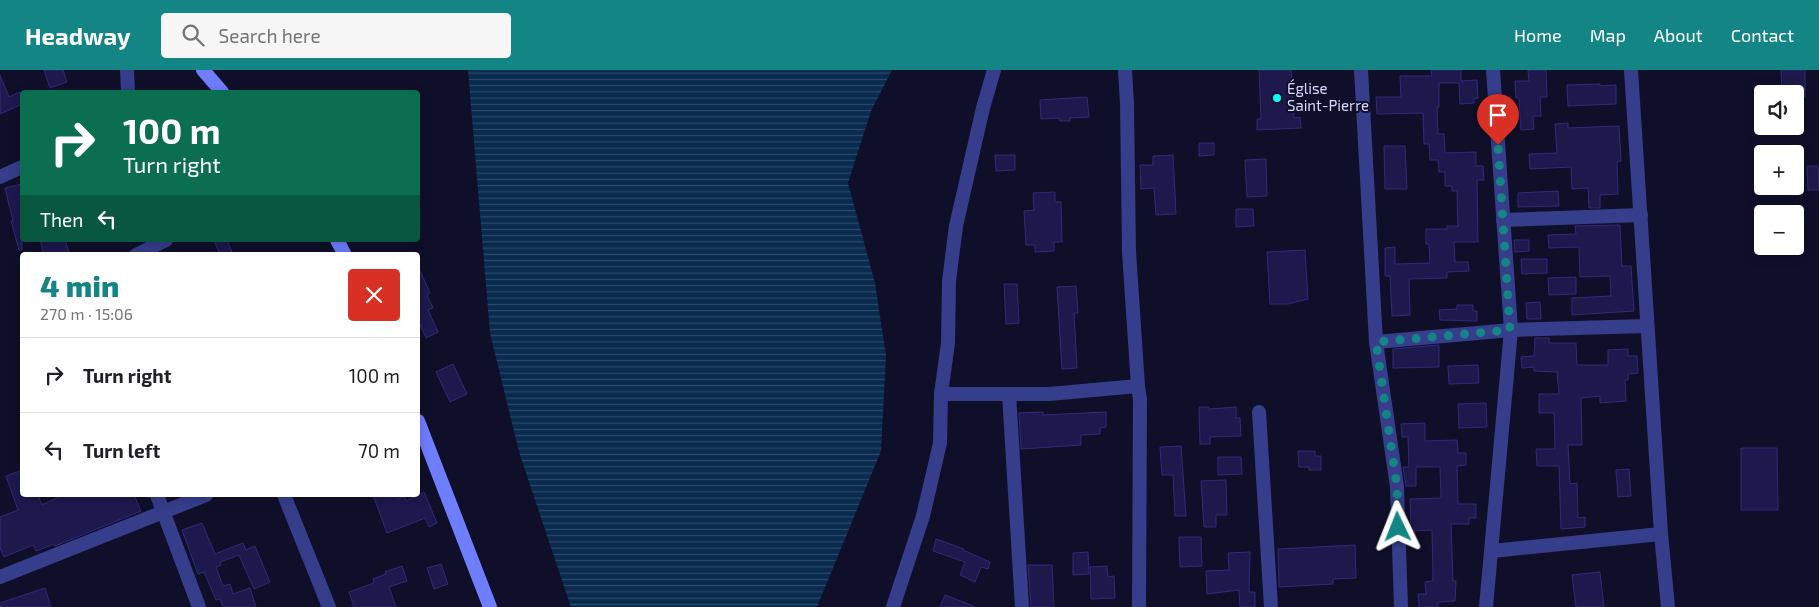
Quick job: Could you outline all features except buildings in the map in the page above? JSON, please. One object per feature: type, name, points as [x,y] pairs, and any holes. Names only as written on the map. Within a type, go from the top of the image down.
[{"type":"main road","points":[[203,70],[220,90]]},
{"type":"main road","points":[[420,426],[490,607]]},
{"type":"street","points":[[127,70],[128,90]]},
{"type":"street","points":[[893,607],[923,516],[940,443],[941,394],[948,343],[949,281],[956,226],[983,108],[994,70]]},
{"type":"street","points":[[1125,70],[1129,252],[1140,399],[1139,607]]},
{"type":"street","points":[[1361,70],[1376,342],[1397,487],[1401,607]]},
{"type":"street","points":[[1486,607],[1510,330],[1493,70]]},
{"type":"street","points":[[1631,70],[1660,534],[1668,607]]},
{"type":"street","points":[[0,177],[20,168]]},
{"type":"street","points":[[1503,220],[1641,215]]},
{"type":"street","points":[[142,252],[162,242]]},
{"type":"street","points":[[1376,342],[1510,330],[1647,326]]},
{"type":"street","points":[[941,394],[1049,394],[1138,386]]},
{"type":"street","points":[[1009,394],[1022,607]]},
{"type":"street","points":[[1260,412],[1271,607]]},
{"type":"street","points":[[158,497],[200,607]]},
{"type":"street","points":[[0,577],[201,497]]},
{"type":"street","points":[[285,497],[329,607]]},
{"type":"street","points":[[1492,551],[1660,534]]},
{"type":"water","points":[[468,70],[892,70],[871,111],[848,183],[875,283],[886,356],[881,451],[817,607],[571,607],[519,452],[490,333]]},
{"type":"place","name":"Église Saint-Pierre","points":[[1277,98]]},
{"type":"route","points":[[1398,527],[1397,487],[1376,342],[1510,330],[1498,145]]}]
